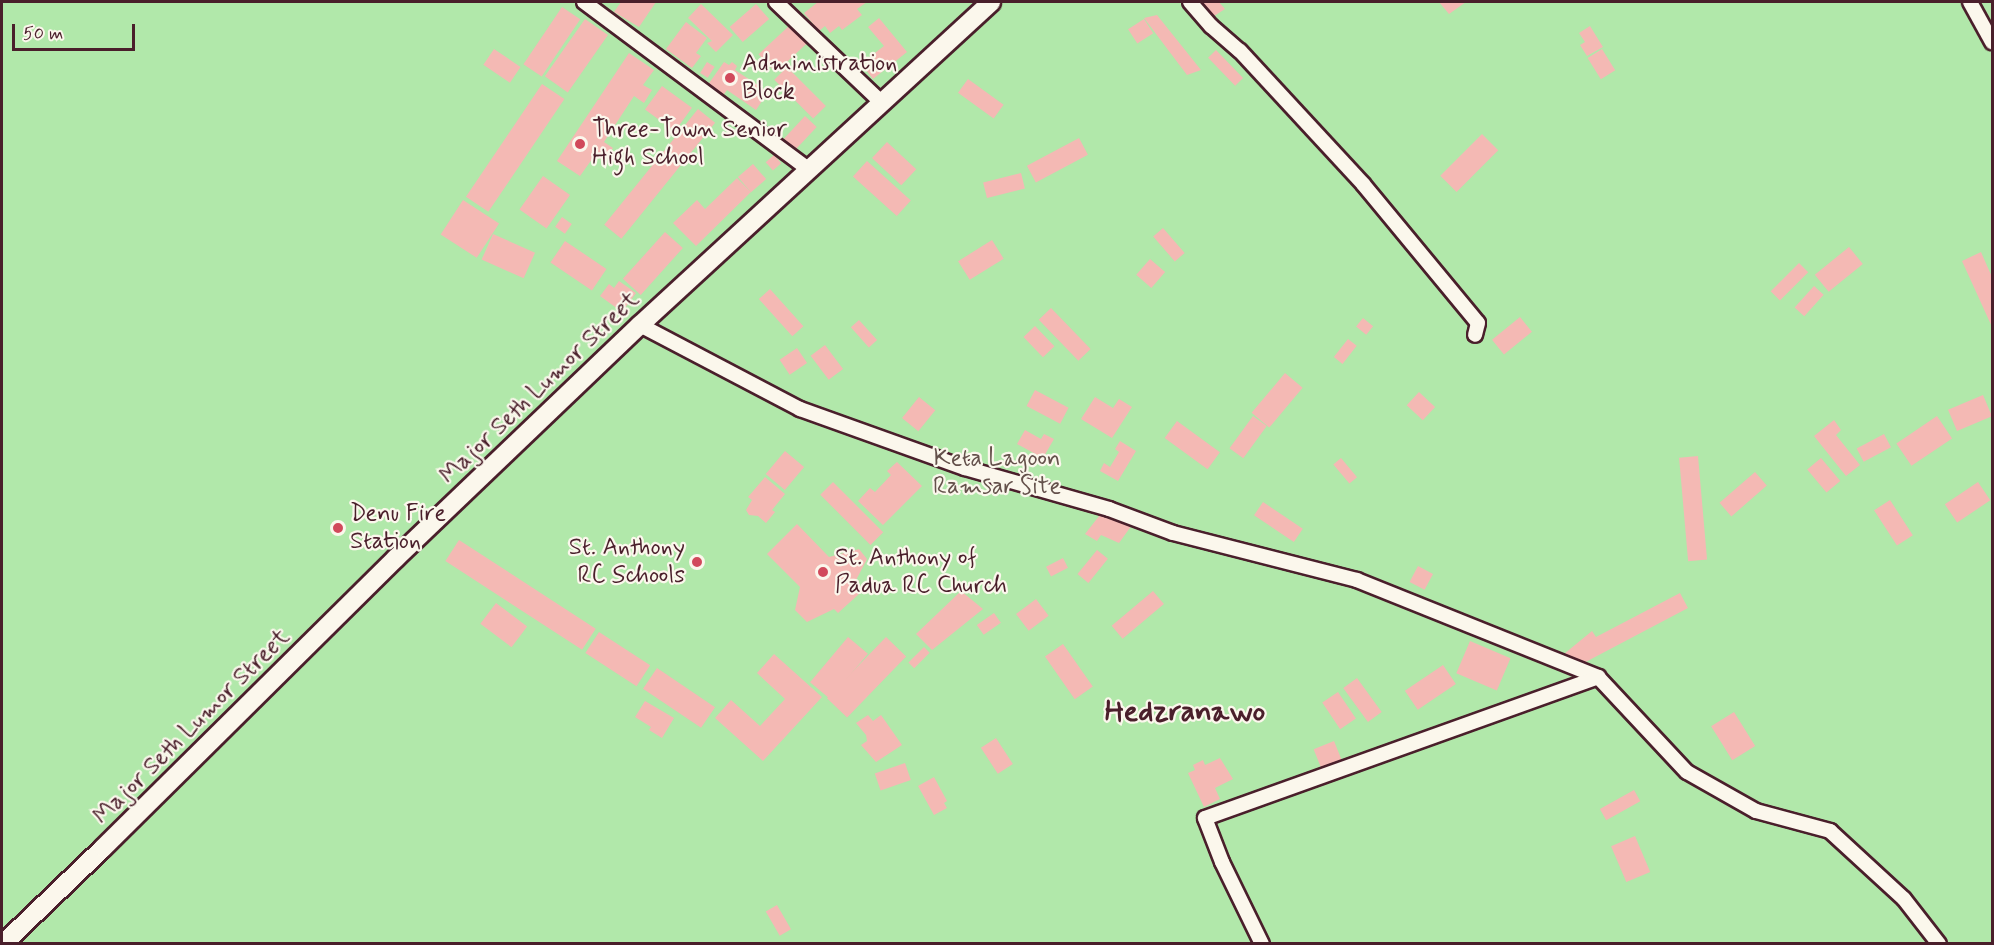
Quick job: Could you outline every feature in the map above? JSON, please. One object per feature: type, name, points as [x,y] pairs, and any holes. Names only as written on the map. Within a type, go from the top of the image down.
[{"type":"main road","name":"Major Seth Lumor Street","points":[[3,944],[396,558],[640,325],[991,2]]},
{"type":"street","points":[[584,2],[809,170]]},
{"type":"street","points":[[776,2],[882,103]]},
{"type":"street","points":[[1190,2],[1211,26],[1240,51],[1364,183],[1478,323],[1475,335]]},
{"type":"street","points":[[1970,2],[1992,42]]},
{"type":"street","points":[[640,325],[800,409],[965,468],[1109,509],[1173,533],[1358,580],[1598,677],[1687,772],[1756,811],[1830,831],[1904,898],[1939,944]]},
{"type":"street","points":[[1262,944],[1222,862],[1205,818],[1598,677]]},
{"type":"green space","name":"Keta Lagoon Ramsar Site","points":[[2,2],[1992,2],[1992,944],[2,944]]},
{"type":"building","points":[[621,2],[656,2],[639,27],[614,12]]},
{"type":"building","points":[[818,2],[867,2],[857,9],[862,15],[842,30],[839,26],[830,33],[825,26],[819,31],[804,13]]},
{"type":"building","points":[[1200,2],[1219,2],[1225,9],[1211,18]]},
{"type":"building","points":[[1439,2],[1466,2],[1449,14]]},
{"type":"building","points":[[701,4],[733,35],[716,52],[707,43],[712,41],[688,18]]},
{"type":"building","points":[[756,4],[769,19],[743,42],[730,27]]},
{"type":"building","points":[[562,7],[580,19],[542,77],[523,64]]},
{"type":"building","points":[[1157,15],[1201,70],[1187,75],[1144,18]]},
{"type":"building","points":[[879,18],[907,52],[873,79],[866,70],[872,65],[867,59],[884,46],[868,27]]},
{"type":"building","points":[[585,19],[608,35],[568,92],[545,76]]},
{"type":"building","points":[[1144,19],[1153,33],[1137,44],[1128,29]]},
{"type":"building","points":[[686,22],[707,38],[696,53],[701,56],[692,68],[666,49]]},
{"type":"building","points":[[790,25],[807,43],[776,73],[759,54]]},
{"type":"building","points":[[1590,26],[1603,47],[1587,56],[1580,45],[1585,42],[1579,33]]},
{"type":"building","points":[[494,49],[521,67],[510,83],[483,65]]},
{"type":"building","points":[[1602,49],[1615,70],[1601,79],[1588,58]]},
{"type":"building","points":[[1216,50],[1243,78],[1235,86],[1208,58]]},
{"type":"building","points":[[629,53],[654,70],[643,85],[652,90],[644,103],[634,96],[604,142],[613,148],[604,161],[595,155],[580,176],[557,161]]},
{"type":"building","points":[[707,62],[715,67],[708,78],[700,73]]},
{"type":"building","name":"Administration Block","points":[[724,62],[729,65],[732,62],[737,66],[735,70],[768,92],[756,110],[727,90],[722,97],[707,86]]},
{"type":"building","points":[[787,67],[826,106],[813,119],[774,80]]},
{"type":"building","points":[[968,79],[1004,105],[994,119],[958,93]]},
{"type":"building","points":[[542,84],[564,99],[488,212],[466,197]]},
{"type":"building","points":[[662,86],[692,108],[675,131],[645,109]]},
{"type":"building","points":[[698,109],[715,123],[621,239],[604,225]]},
{"type":"building","points":[[805,116],[817,127],[796,150],[784,139]]},
{"type":"building","points":[[1482,134],[1498,150],[1457,192],[1440,176]]},
{"type":"building","points":[[1079,138],[1088,155],[1036,182],[1027,166]]},
{"type":"building","points":[[887,142],[916,169],[901,185],[872,158]]},
{"type":"building","points":[[774,155],[781,163],[773,171],[766,162]]},
{"type":"building","points":[[867,161],[911,200],[897,216],[853,177]]},
{"type":"building","points":[[753,164],[766,179],[751,192],[738,177]]},
{"type":"building","points":[[1021,173],[1025,189],[987,198],[983,182]]},
{"type":"building","points":[[543,176],[570,195],[547,229],[519,210]]},
{"type":"building","points":[[737,178],[751,192],[696,246],[673,223],[697,200],[705,209]]},
{"type":"building","points":[[463,200],[499,223],[477,258],[441,234]]},
{"type":"building","points":[[562,217],[572,224],[565,234],[555,227]]},
{"type":"building","points":[[1163,228],[1185,253],[1175,261],[1153,237]]},
{"type":"building","points":[[665,232],[683,248],[641,295],[623,279]]},
{"type":"building","points":[[493,234],[535,253],[524,278],[482,260]]},
{"type":"building","points":[[992,240],[1004,259],[970,280],[958,261]]},
{"type":"building","points":[[565,241],[606,269],[592,291],[550,263]]},
{"type":"building","points":[[1849,247],[1863,264],[1829,292],[1815,275]]},
{"type":"building","points":[[1981,252],[1992,277],[1992,327],[1962,261]]},
{"type":"building","points":[[1150,259],[1165,272],[1151,288],[1136,275]]},
{"type":"building","points":[[1799,263],[1808,272],[1780,300],[1771,291]]},
{"type":"building","points":[[619,281],[636,293],[622,312],[600,296],[609,284],[614,288]]},
{"type":"building","points":[[1814,286],[1824,295],[1804,316],[1795,308]]},
{"type":"building","points":[[770,289],[803,326],[792,336],[759,299]]},
{"type":"building","points":[[1051,308],[1091,349],[1078,361],[1039,320]]},
{"type":"building","points":[[1520,317],[1532,332],[1504,354],[1492,340]]},
{"type":"building","points":[[1363,318],[1373,326],[1366,335],[1356,327]]},
{"type":"building","points":[[859,320],[877,340],[869,347],[851,327]]},
{"type":"building","points":[[1035,326],[1054,346],[1043,357],[1023,337]]},
{"type":"building","points":[[1348,339],[1357,346],[1343,364],[1334,357]]},
{"type":"building","points":[[825,345],[843,369],[829,380],[811,356]]},
{"type":"building","points":[[797,348],[807,363],[790,375],[780,360]]},
{"type":"building","points":[[1285,373],[1303,388],[1269,428],[1252,413]]},
{"type":"building","points":[[1035,390],[1069,408],[1060,424],[1027,406]]},
{"type":"building","points":[[1419,392],[1435,407],[1423,420],[1407,405]]},
{"type":"building","points":[[1983,395],[1992,416],[1957,431],[1948,410]]},
{"type":"building","points":[[919,397],[935,410],[918,431],[902,418]]},
{"type":"building","points":[[1095,397],[1113,408],[1119,399],[1132,407],[1112,438],[1081,419]]},
{"type":"building","points":[[1253,416],[1267,426],[1243,458],[1229,448]]},
{"type":"building","points":[[1937,416],[1952,438],[1911,466],[1896,443]]},
{"type":"building","points":[[1834,420],[1841,430],[1836,435],[1860,465],[1846,476],[1814,436]]},
{"type":"building","points":[[1177,421],[1220,452],[1208,469],[1165,438]]},
{"type":"building","points":[[1025,430],[1041,439],[1044,434],[1054,439],[1043,458],[1017,444]]},
{"type":"building","points":[[1884,434],[1891,447],[1864,462],[1857,449]]},
{"type":"building","points":[[1120,441],[1136,451],[1118,481],[1100,471],[1104,463],[1110,467],[1119,452],[1115,449]]},
{"type":"building","points":[[785,451],[804,467],[785,490],[766,474]]},
{"type":"building","points":[[1698,456],[1707,560],[1688,561],[1679,458]]},
{"type":"building","points":[[1341,458],[1357,477],[1349,484],[1333,464]]},
{"type":"building","points":[[1821,458],[1840,481],[1826,493],[1807,470]]},
{"type":"building","points":[[897,462],[922,486],[883,525],[858,501],[870,488],[875,492],[891,475],[887,471]]},
{"type":"building","points":[[1755,472],[1767,486],[1731,516],[1720,503]]},
{"type":"building","points":[[765,477],[785,494],[772,510],[775,512],[766,523],[758,516],[749,515],[746,510],[752,500],[748,497]]},
{"type":"building","points":[[833,482],[883,532],[870,545],[820,495]]},
{"type":"building","points":[[1978,482],[1990,500],[1957,523],[1945,504]]},
{"type":"building","points":[[1890,500],[1913,535],[1897,546],[1874,510]]},
{"type":"building","points":[[1263,502],[1303,529],[1294,542],[1254,515]]},
{"type":"building","points":[[1103,511],[1132,525],[1119,543],[1101,535],[1097,541],[1085,534]]},
{"type":"building","name":"St. Anthony of Padua RC Church","points":[[797,524],[829,557],[859,549],[867,559],[853,586],[859,594],[838,613],[834,609],[807,622],[795,610],[800,587],[767,554]]},
{"type":"building","points":[[459,540],[596,629],[582,650],[445,561]]},
{"type":"building","points":[[1097,550],[1108,559],[1088,583],[1077,574]]},
{"type":"building","points":[[1063,558],[1068,568],[1051,576],[1046,567]]},
{"type":"building","points":[[1418,566],[1433,574],[1425,590],[1410,582]]},
{"type":"building","points":[[961,591],[983,609],[932,650],[916,634]]},
{"type":"building","points":[[1153,591],[1164,604],[1123,639],[1112,626]]},
{"type":"building","points":[[1680,593],[1688,608],[1578,666],[1564,654],[1592,631],[1596,637]]},
{"type":"building","points":[[1036,599],[1049,616],[1029,631],[1016,614]]},
{"type":"building","points":[[496,603],[527,626],[511,647],[480,624]]},
{"type":"building","points":[[994,613],[1001,623],[984,635],[977,625]]},
{"type":"building","points":[[599,632],[650,665],[637,686],[585,653]]},
{"type":"building","points":[[848,637],[868,654],[830,699],[810,682]]},
{"type":"building","points":[[886,637],[906,656],[847,718],[827,698]]},
{"type":"building","points":[[1470,641],[1511,658],[1497,690],[1456,673]]},
{"type":"building","points":[[1063,644],[1093,687],[1075,699],[1045,657]]},
{"type":"building","points":[[924,647],[930,653],[914,668],[908,663]]},
{"type":"building","points":[[774,654],[822,697],[763,761],[715,718],[731,700],[760,726],[785,699],[757,673]]},
{"type":"building","points":[[1443,665],[1456,684],[1418,710],[1405,691]]},
{"type":"building","points":[[657,668],[715,707],[701,728],[643,689]]},
{"type":"building","points":[[1357,678],[1382,712],[1368,722],[1343,688]]},
{"type":"building","points":[[1338,692],[1356,719],[1340,729],[1322,703]]},
{"type":"building","points":[[645,701],[674,718],[662,738],[649,730],[651,727],[635,717]]},
{"type":"building","points":[[1734,712],[1755,746],[1732,760],[1711,726]]},
{"type":"building","points":[[868,715],[873,721],[881,715],[902,745],[876,762],[861,745],[867,741],[866,735],[856,723]]},
{"type":"building","points":[[996,738],[1013,764],[998,774],[981,748]]},
{"type":"building","points":[[1334,741],[1343,763],[1323,771],[1314,749]]},
{"type":"building","points":[[1220,758],[1233,779],[1215,788],[1220,799],[1204,807],[1188,773],[1195,770],[1193,765],[1203,760],[1205,765]]},
{"type":"building","points":[[905,763],[911,780],[881,790],[875,773]]},
{"type":"building","points":[[934,777],[947,801],[944,803],[947,808],[934,815],[918,786]]},
{"type":"building","points":[[1634,790],[1640,801],[1606,820],[1600,809]]},
{"type":"building","points":[[1635,836],[1650,872],[1626,882],[1611,846]]},
{"type":"building","points":[[777,905],[791,929],[780,936],[766,911]]},
{"type":"place","name":"Administration Block","points":[[730,78]]},
{"type":"place","name":"Three-Town Senior High School","points":[[580,144]]},
{"type":"place","name":"Denu Fire Station","points":[[338,528]]},
{"type":"place","name":"St. Anthony RC Schools","points":[[697,562]]},
{"type":"place","name":"St. Anthony of Padua RC Church","points":[[823,572]]},
{"type":"district","name":"Hedzranawo","points":[[1185,712]]}]
